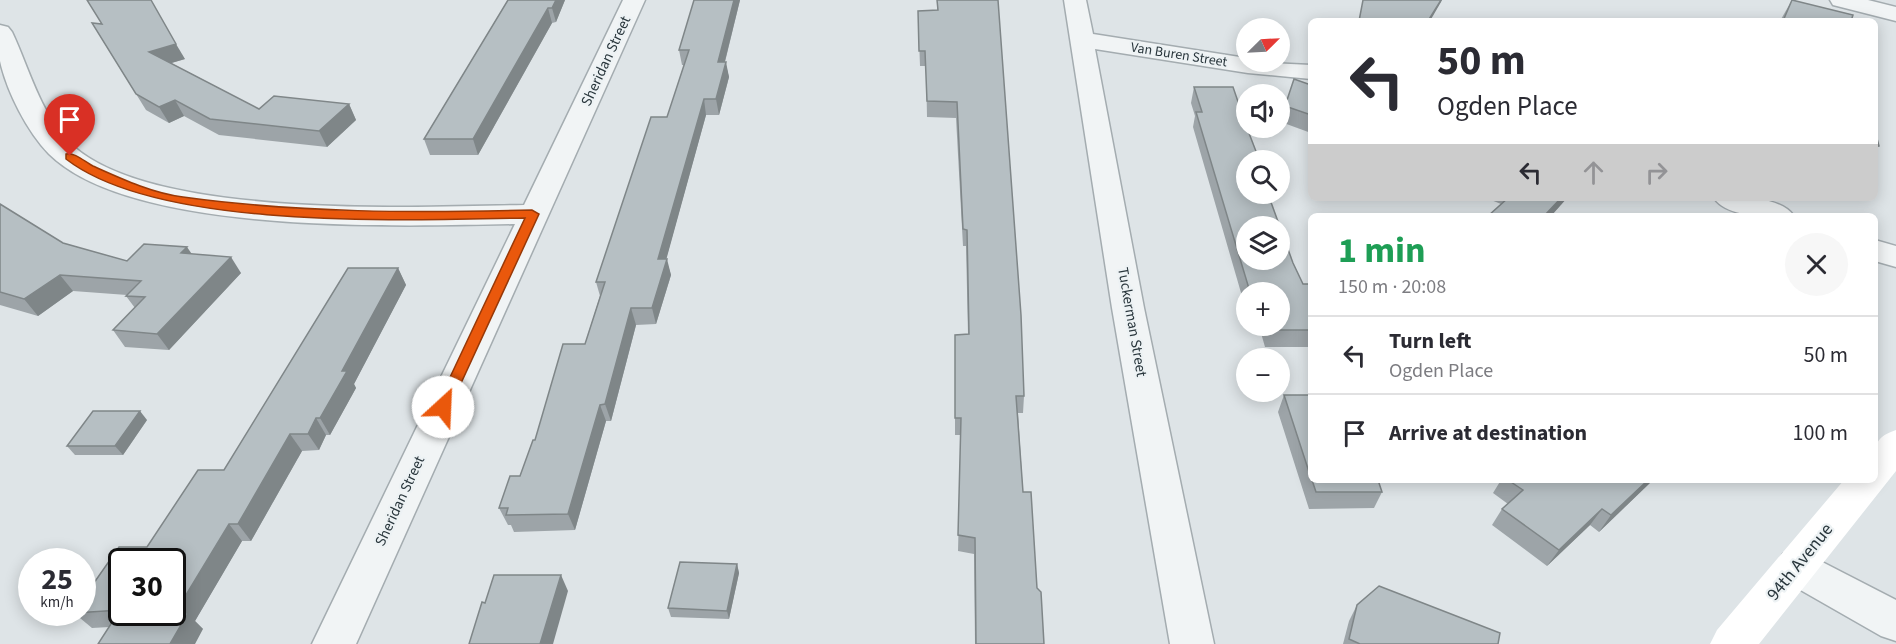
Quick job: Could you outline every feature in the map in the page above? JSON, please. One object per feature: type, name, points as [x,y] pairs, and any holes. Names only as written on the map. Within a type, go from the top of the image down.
[{"type":"street","name":"Sheridan Street","points":[[334,644],[532,214],[634,0]]},
{"type":"street","name":"Tuckerman Street","points":[[1075,0],[1084,40],[1128,308],[1192,644]]},
{"type":"street","points":[[1841,0],[1896,14]]},
{"type":"street","points":[[0,32],[30,102],[59,148],[80,165],[129,187],[180,201],[273,211],[421,216],[532,214]]},
{"type":"street","name":"Van Buren Street","points":[[1084,40],[1248,66],[1308,72]]},
{"type":"street","points":[[1736,201],[1770,213]]},
{"type":"street","points":[[1878,251],[1896,257]]},
{"type":"street","points":[[1878,466],[1896,444]]},
{"type":"street","name":"94th Avenue","points":[[1732,644],[1865,483]]},
{"type":"street","points":[[1797,567],[1896,622]]},
{"type":"building","points":[[87,0],[151,0],[176,44],[149,52],[259,109],[274,96],[349,104],[319,131],[210,119],[175,100],[159,107],[136,94],[92,23],[102,24]]},
{"type":"building","points":[[508,0],[556,0],[552,8],[548,8],[473,139],[424,139]]},
{"type":"building","points":[[694,0],[734,0],[718,62],[726,62],[716,99],[704,99],[658,259],[667,259],[652,308],[631,308],[605,404],[600,405],[568,514],[506,515],[508,508],[499,508],[510,476],[520,476],[533,440],[535,440],[563,344],[585,344],[605,282],[596,282],[651,117],[667,117],[689,50],[679,50]]},
{"type":"building","points":[[937,0],[998,0],[1021,315],[1024,396],[1016,396],[1023,492],[1031,492],[1037,588],[1041,592],[1044,644],[976,644],[975,538],[958,535],[961,418],[955,418],[955,335],[969,334],[967,230],[963,229],[957,102],[927,101],[925,51],[919,51],[918,11],[938,10]]},
{"type":"building","points":[[1363,0],[1441,0],[1430,18],[1360,18]]},
{"type":"building","points":[[1792,0],[1853,15],[1852,18],[1784,18]]},
{"type":"building","points":[[1294,79],[1308,84],[1308,114],[1290,108],[1290,91]]},
{"type":"building","points":[[1194,87],[1233,87],[1236,96],[1236,138],[1251,138],[1255,150],[1236,150],[1236,204],[1272,204],[1276,216],[1236,216],[1236,245],[1196,112],[1202,112]]},
{"type":"building","points":[[1505,201],[1558,201],[1547,213],[1491,213]]},
{"type":"building","points":[[0,204],[63,243],[127,261],[144,244],[187,247],[181,253],[231,257],[157,334],[113,330],[145,297],[126,296],[141,281],[60,275],[24,299],[0,292]]},
{"type":"building","points":[[1290,255],[1303,284],[1308,284],[1308,330],[1290,330],[1290,282],[1247,282],[1243,270],[1290,270]]},
{"type":"building","points":[[348,268],[398,268],[342,371],[347,371],[320,418],[316,418],[308,434],[290,434],[238,524],[229,524],[186,595],[186,548],[118,548],[147,547],[198,470],[224,470]]},
{"type":"building","points":[[1290,395],[1308,395],[1308,469],[1286,402],[1290,402]]},
{"type":"building","points":[[93,411],[140,411],[115,446],[67,446]]},
{"type":"building","points":[[1313,483],[1379,483],[1382,492],[1316,492]]},
{"type":"building","points":[[1512,483],[1645,483],[1611,515],[1602,509],[1559,550],[1502,509],[1523,490]]},
{"type":"building","points":[[680,562],[737,564],[727,611],[668,608]]},
{"type":"building","points":[[108,563],[108,611],[96,612],[96,580]]},
{"type":"building","points":[[494,575],[561,575],[540,644],[469,644],[482,602],[485,603]]},
{"type":"building","points":[[1379,586],[1500,633],[1498,644],[1360,644],[1349,639],[1357,605]]},
{"type":"building","points":[[110,626],[180,626],[170,644],[98,644]]},
{"type":"route","points":[[70,156],[80,165],[129,187],[180,201],[273,211],[421,216],[532,214],[443,407]]}]
